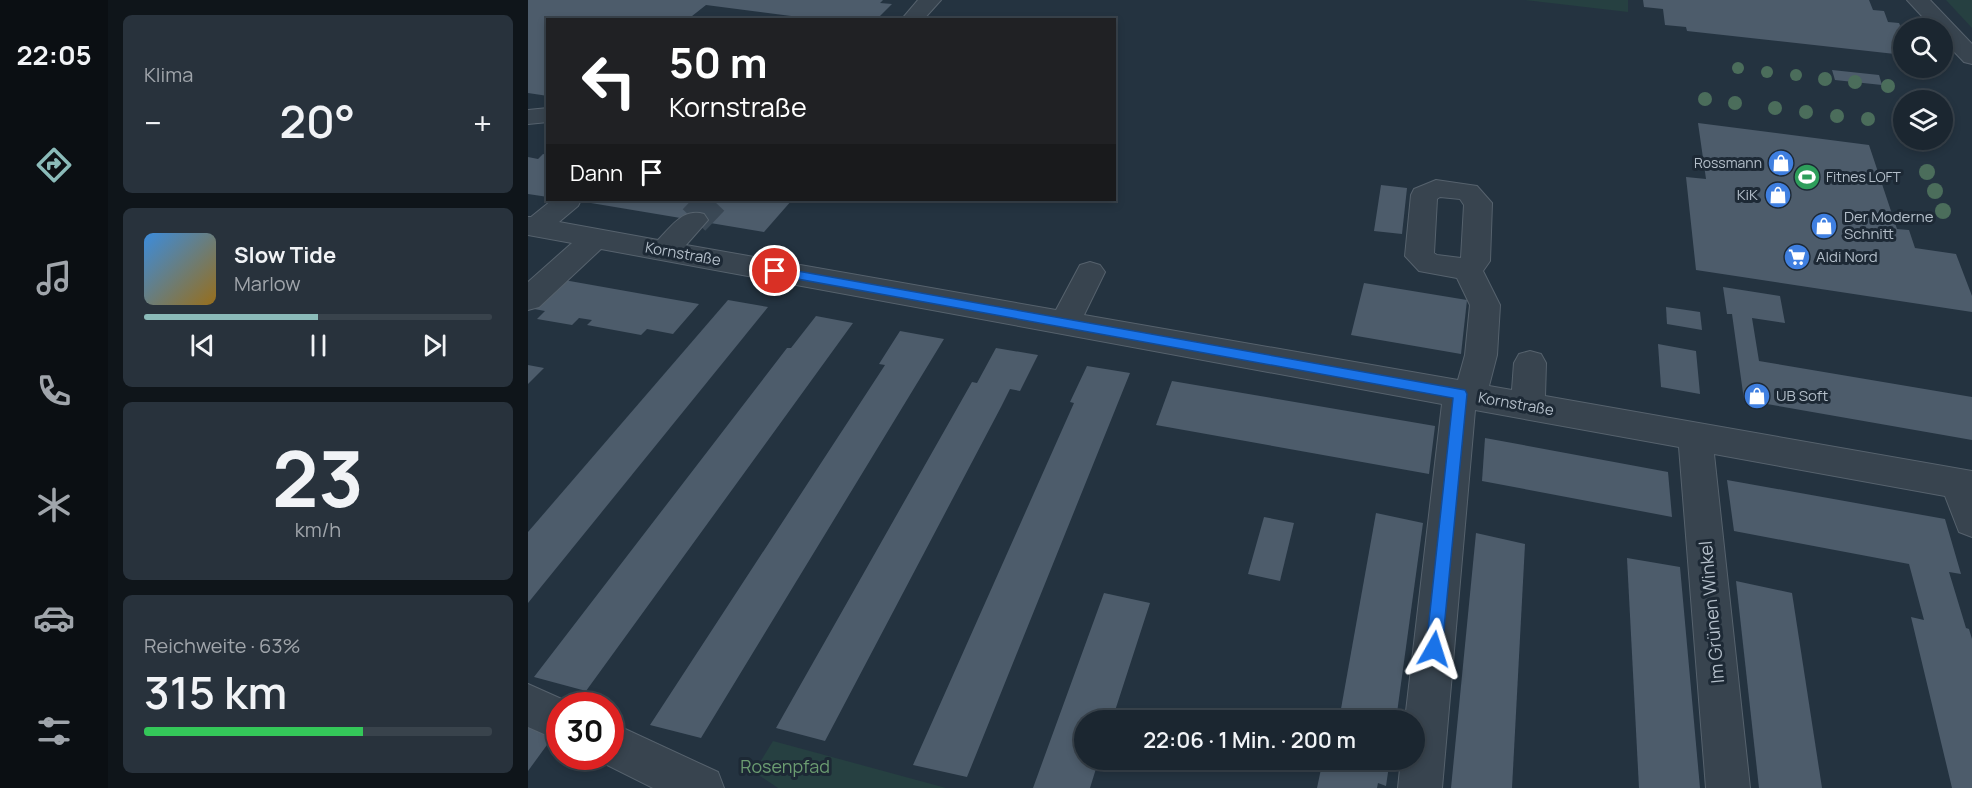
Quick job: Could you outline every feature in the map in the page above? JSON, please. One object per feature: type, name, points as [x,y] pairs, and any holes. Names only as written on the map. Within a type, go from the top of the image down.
[{"type":"street","points":[[913,18],[930,0]]},
{"type":"street","points":[[1918,0],[1972,57]]},
{"type":"street","points":[[528,117],[546,115]]},
{"type":"street","points":[[532,227],[567,201]]},
{"type":"street","points":[[663,250],[694,220]]},
{"type":"street","name":"Kornstraße","points":[[532,227],[1966,485]]},
{"type":"street","points":[[528,299],[595,238]]},
{"type":"street","points":[[1420,788],[1465,395],[1481,355],[1485,305],[1467,269]]},
{"type":"street","points":[[1064,323],[1090,272]]},
{"type":"street","points":[[1528,406],[1530,363]]},
{"type":"street","name":"Im Grünen Winkel","points":[[1695,436],[1728,788]]},
{"type":"street","points":[[1966,485],[1972,521]]},
{"type":"street","points":[[528,705],[546,713]]},
{"type":"street","points":[[624,751],[702,788]]},
{"type":"green space","points":[[1525,0],[1628,0],[1628,12]]},
{"type":"green space","points":[[1946,0],[1972,0],[1972,28]]},
{"type":"green space","name":"Rosenpfad","points":[[773,741],[946,788],[778,788],[754,772]]},
{"type":"building","points":[[528,0],[883,0],[880,3],[892,4],[878,18],[807,18],[706,5],[690,18],[546,18],[546,96],[528,93]]},
{"type":"building","points":[[1643,0],[1869,0],[1873,10],[1884,11],[1888,22],[1893,22],[1893,54],[1687,31],[1686,27],[1665,25],[1663,9],[1644,7]]},
{"type":"building","points":[[1832,70],[1879,75],[1882,85],[1835,80]]},
{"type":"building","points":[[1698,123],[1869,145],[1897,229],[1909,230],[1915,248],[1956,254],[1972,296],[1972,312],[1696,270],[1686,177],[1706,179]]},
{"type":"building","points":[[543,154],[546,155],[546,197],[528,194],[528,157],[538,159]]},
{"type":"building","points":[[1381,185],[1407,188],[1402,234],[1374,231]]},
{"type":"building","points":[[579,201],[791,201],[764,232]]},
{"type":"building","points":[[564,280],[699,304],[673,334],[647,329],[641,335],[587,325],[592,320],[579,318],[572,325],[537,319],[545,311],[534,309]]},
{"type":"building","points":[[1364,283],[1467,300],[1461,354],[1351,335]]},
{"type":"building","points":[[1723,287],[1780,296],[1785,323],[1752,318],[1759,361],[1972,397],[1972,440],[1744,400],[1732,314],[1727,314]]},
{"type":"building","points":[[728,300],[768,307],[528,603],[528,532]]},
{"type":"building","points":[[1666,307],[1700,312],[1702,330],[1667,324]]},
{"type":"building","points":[[816,316],[853,323],[586,691],[534,677],[787,348],[791,348]]},
{"type":"building","points":[[900,331],[944,339],[701,738],[650,725],[885,365],[879,364]]},
{"type":"building","points":[[1658,344],[1696,351],[1700,394],[1661,387]]},
{"type":"building","points":[[996,348],[1038,355],[1020,391],[1010,389],[825,741],[776,728],[972,382],[977,383]]},
{"type":"building","points":[[528,365],[544,368],[528,384]]},
{"type":"building","points":[[1087,366],[1130,373],[967,777],[913,765],[1074,403],[1070,402]]},
{"type":"building","points":[[1172,381],[1435,426],[1429,474],[1156,425]]},
{"type":"building","points":[[1485,438],[1668,472],[1672,517],[1482,481]]},
{"type":"building","points":[[1727,480],[1945,519],[1961,574],[1949,572],[1966,628],[1969,629],[1972,639],[1972,788],[1952,788],[1911,617],[1924,620],[1909,564],[1734,531]]},
{"type":"building","points":[[1376,513],[1423,523],[1397,710],[1341,710]]},
{"type":"building","points":[[1264,517],[1294,523],[1280,581],[1248,574]]},
{"type":"building","points":[[1476,533],[1525,544],[1512,788],[1451,788]]},
{"type":"building","points":[[1627,558],[1680,567],[1700,788],[1639,788]]},
{"type":"building","points":[[1736,581],[1792,593],[1822,788],[1759,788]]},
{"type":"building","points":[[1104,593],[1150,603],[1115,710],[1074,710],[1074,770],[1096,770],[1090,788],[1033,788]]},
{"type":"building","points":[[528,727],[546,732],[546,746],[528,771]]},
{"type":"building","points":[[1321,770],[1330,772],[1330,770],[1388,770],[1386,786],[1378,783],[1377,788],[1317,788]]},
{"type":"tunnel","points":[[694,220],[712,201]]},
{"type":"place","name":"Rossmann","points":[[1781,163]]},
{"type":"place","name":"Fitnes LOFT","points":[[1807,177]]},
{"type":"place","name":"KiK","points":[[1778,195]]},
{"type":"place","name":"Der Moderne Schnitt","points":[[1824,226]]},
{"type":"place","name":"Aldi Nord","points":[[1797,257]]},
{"type":"place","name":"UB Soft","points":[[1757,396]]},
{"type":"route","points":[[775,271],[1460,394],[1434,649]]}]
